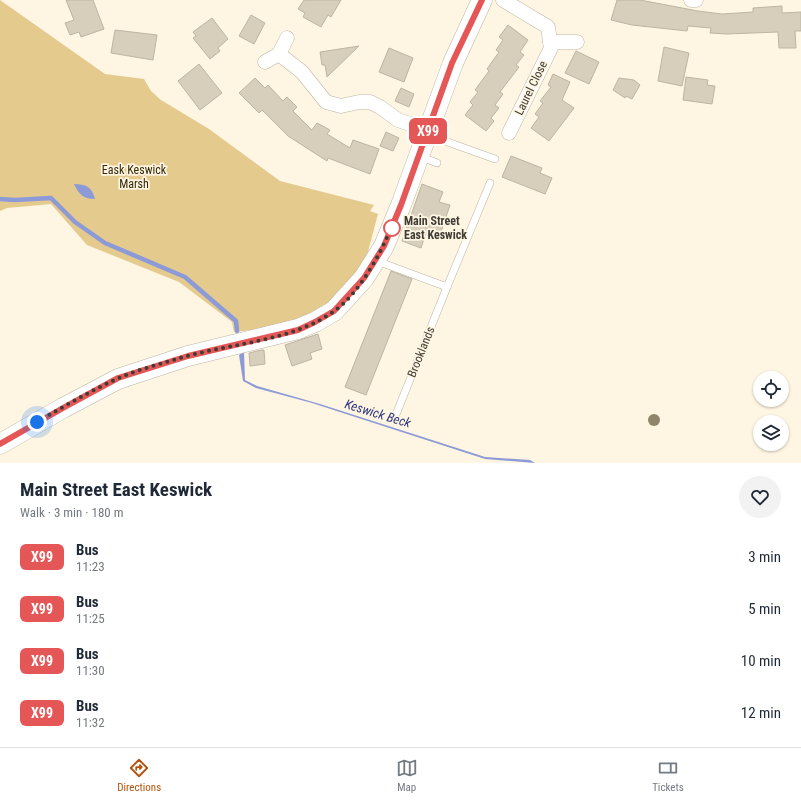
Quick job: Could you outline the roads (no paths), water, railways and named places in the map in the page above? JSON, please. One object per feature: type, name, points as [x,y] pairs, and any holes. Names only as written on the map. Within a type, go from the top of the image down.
[{"type":"street","points":[[0,444],[118,378],[188,356],[298,330],[334,311],[364,278],[428,159],[428,133],[452,63],[482,0]]},
{"type":"street","points":[[503,0],[548,27],[550,42],[577,42]]},
{"type":"street","points":[[691,0],[696,0]]},
{"type":"street","points":[[265,62],[279,54],[287,38]]},
{"type":"street","name":"Laurel Close","points":[[509,133],[551,48],[550,42]]},
{"type":"street","points":[[279,54],[302,72],[326,102],[341,106],[359,102],[370,102],[380,107],[398,120],[428,133]]},
{"type":"lane","points":[[428,133],[496,159]]},
{"type":"lane","name":"Brooklands","points":[[395,417],[490,183]]},
{"type":"lane","points":[[375,260],[447,287]]},
{"type":"water","points":[[74,184],[88,187],[95,199],[82,196]]},
{"type":"water","points":[[244,352],[245,380],[257,386],[320,404],[485,457],[530,460],[535,463],[485,459],[312,403],[256,388],[243,381],[239,355]]},
{"type":"waterway","name":"Keswick Beck","points":[[0,199],[15,200],[51,198],[75,222],[105,243],[185,277],[236,321],[237,331]]},
{"type":"place","name":"Main Street East Keswick","points":[[392,228]]},
{"type":"park label","name":"Eask Keswick Marsh","points":[[134,177]]}]
